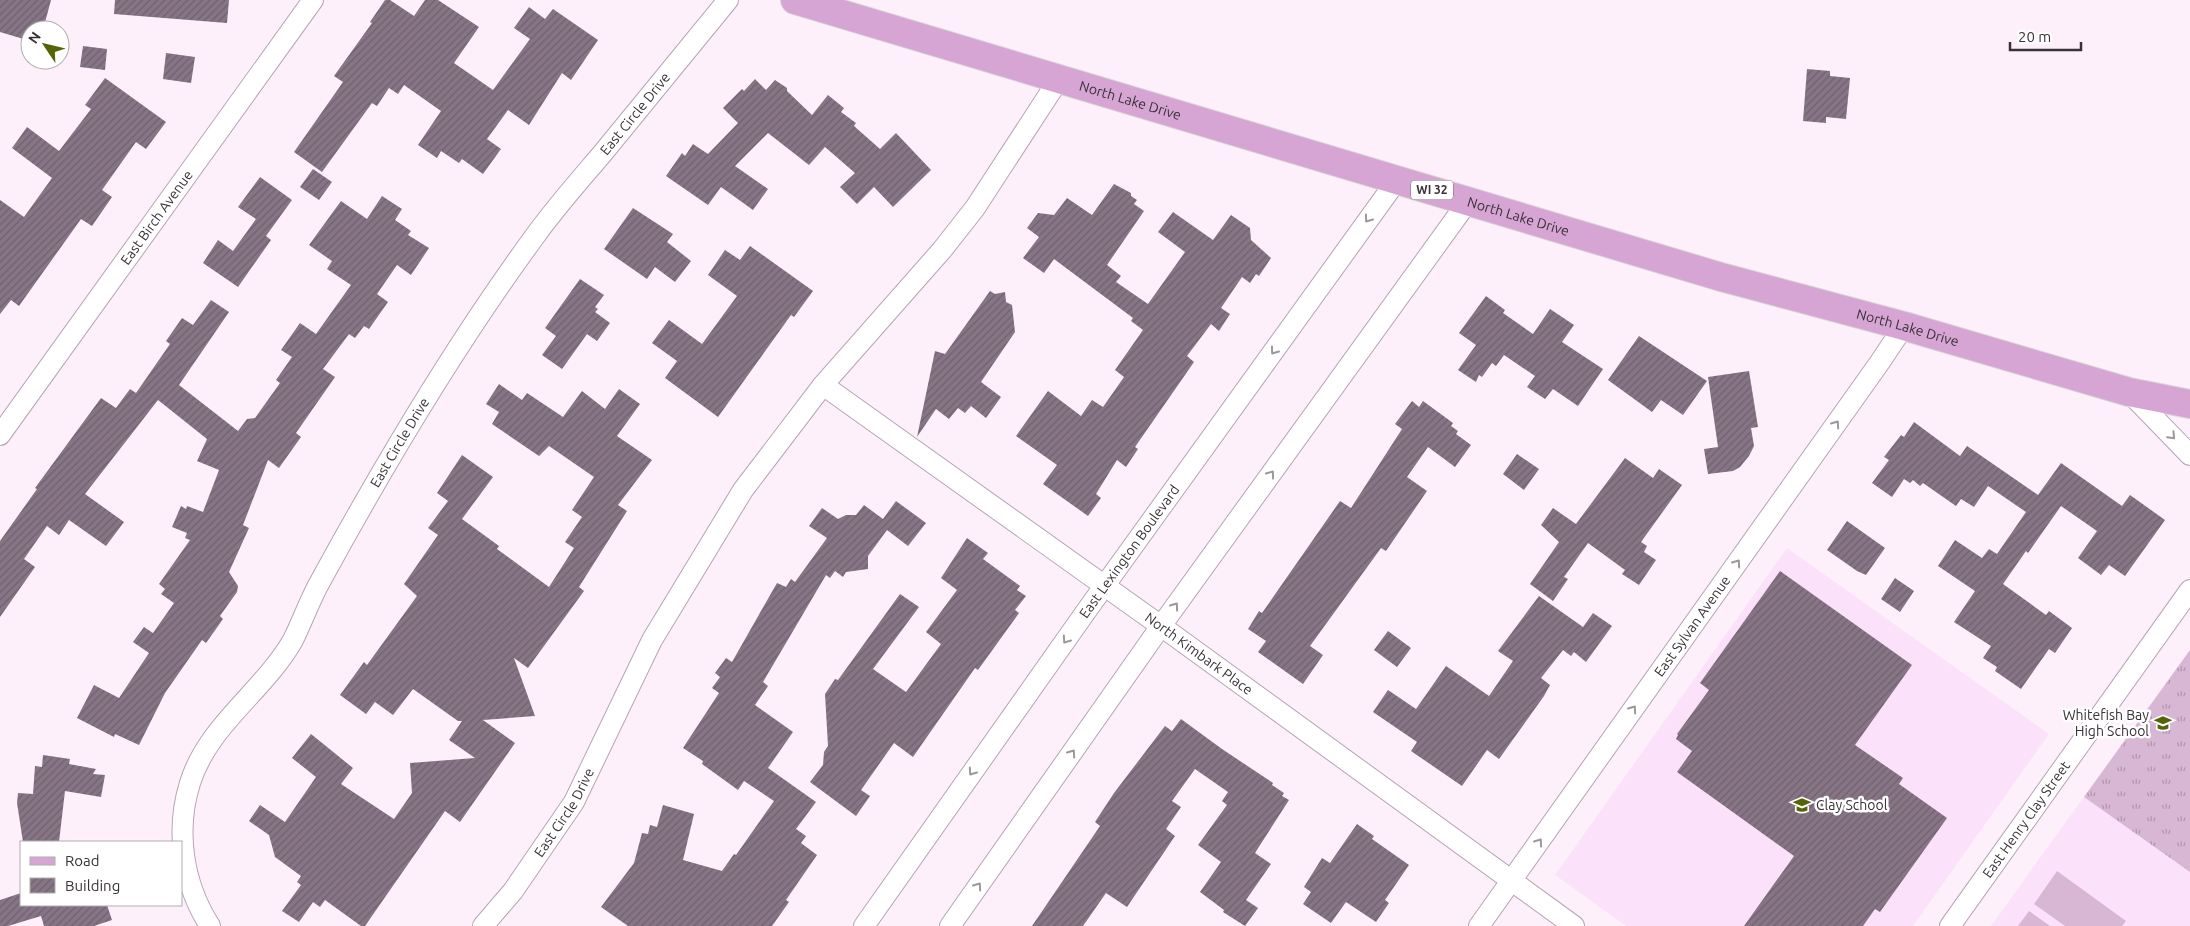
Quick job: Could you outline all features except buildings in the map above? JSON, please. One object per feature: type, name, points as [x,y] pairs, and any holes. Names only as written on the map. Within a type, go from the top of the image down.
[{"type":"main road","name":"North Lake Drive","points":[[795,0],[1469,200],[1721,277],[1904,326],[2129,392],[2190,404]]},
{"type":"main road","name":"North Lake Drive","points":[[2129,392],[2190,420]]},
{"type":"street","name":"East Birch Avenue","points":[[0,435],[313,0]]},
{"type":"street","name":"East Circle Drive","points":[[210,926],[199,908],[188,878],[182,845],[182,819],[190,781],[208,745],[234,712],[275,667],[293,640],[320,582],[422,403],[535,235],[728,0]]},
{"type":"street","name":"East Circle Drive","points":[[484,926],[513,891],[574,802],[652,640],[687,579],[743,490],[822,385],[942,250],[975,208],[1059,79]]},
{"type":"street","name":"East Lexington Boulevard","points":[[864,926],[1104,586],[1397,180]]},
{"type":"street","points":[[950,926],[1161,626],[1469,200]]},
{"type":"street","name":"East Sylvan Avenue","points":[[1479,926],[1904,326]]},
{"type":"street","name":"North Kimbark Place","points":[[822,385],[1161,626],[1574,926]]},
{"type":"street","points":[[2129,392],[2190,455]]},
{"type":"street","name":"East Henry Clay Street","points":[[1950,926],[2190,590]]},
{"type":"shaded area","name":"Clay School","points":[[1787,548],[2049,734],[1913,926],[1626,926],[1555,875]]},
{"type":"shaded area","name":"Whitefish Bay High School","points":[[2190,650],[2190,926],[1991,926],[2044,852]]},
{"type":"green space","points":[[2190,650],[2190,872],[2084,797]]},
{"type":"green space","points":[[2057,871],[2126,921],[2122,926],[2065,926],[2034,904]]},
{"type":"green space","points":[[2029,911],[2050,926],[2018,926]]},
{"type":"place","name":"Whitefish Bay High School","points":[[2163,723]]},
{"type":"place","name":"Clay School","points":[[1802,805]]}]
